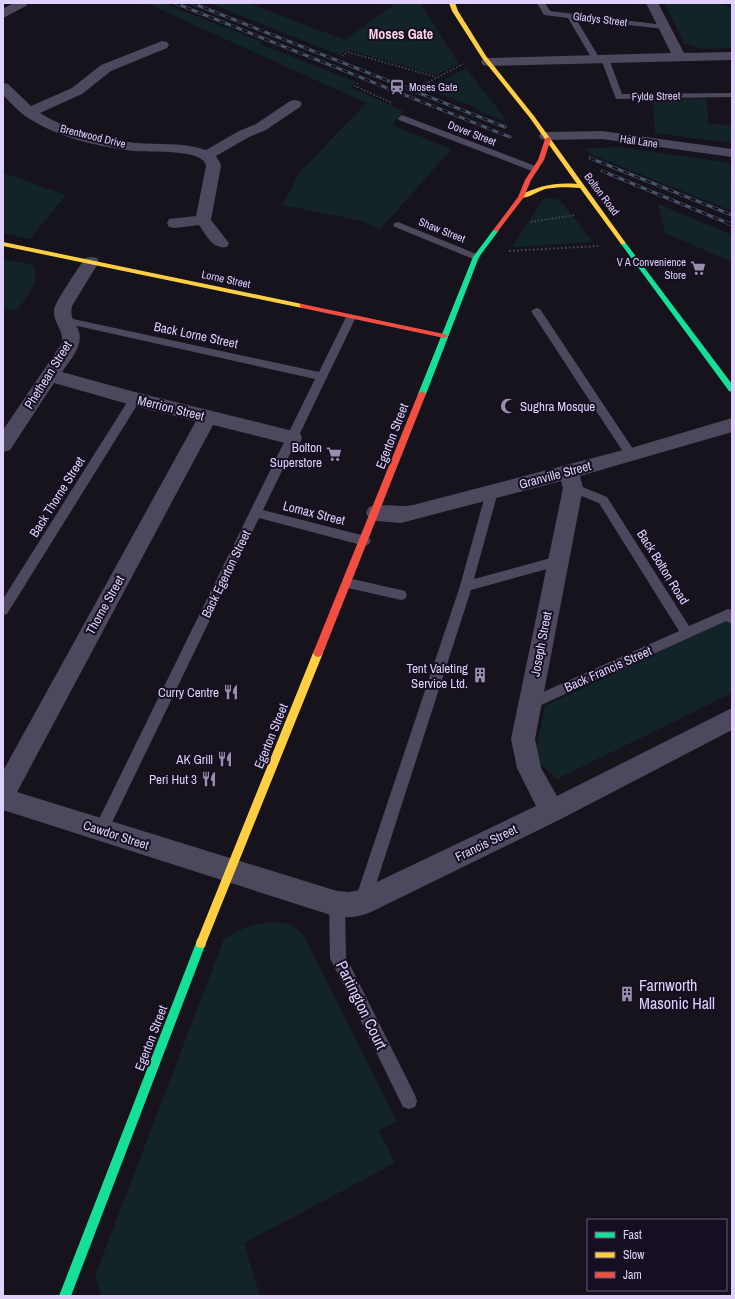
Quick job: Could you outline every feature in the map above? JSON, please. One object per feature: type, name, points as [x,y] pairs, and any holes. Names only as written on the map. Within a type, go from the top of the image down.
[{"type":"main road","name":"Bolton Road","points":[[446,3],[453,7],[486,59],[547,137],[600,212],[732,388]]},
{"type":"main road","name":"Egerton Street","points":[[65,1296],[230,871],[365,541],[444,336],[478,255],[521,197],[528,180],[541,160],[547,137]]},
{"type":"main road","name":"Egerton Street","points":[[521,197],[540,187],[564,184],[581,186]]},
{"type":"main road","name":"Lorne Street","points":[[3,244],[444,336]]},
{"type":"street","points":[[652,3],[679,57]]},
{"type":"street","points":[[3,14],[27,5]]},
{"type":"street","points":[[29,112],[77,91],[106,68],[162,45]]},
{"type":"street","points":[[486,59],[601,59],[732,56]]},
{"type":"street","name":"Brentwood Drive","points":[[3,87],[29,112],[46,123],[110,142],[136,146],[195,151],[207,155]]},
{"type":"street","points":[[221,243],[203,220],[208,187],[213,167],[212,161],[207,155],[244,134],[261,127],[295,104]]},
{"type":"street","points":[[263,111],[277,116]]},
{"type":"street","name":"Hall Lane","points":[[547,137],[602,135],[732,153]]},
{"type":"street","points":[[175,223],[203,220]]},
{"type":"street","name":"Phethean Street","points":[[3,444],[71,344],[72,332],[64,320],[61,310],[91,262]]},
{"type":"street","name":"Merrion Street","points":[[50,375],[135,399],[293,438]]},
{"type":"street","name":"Thorne Street","points":[[3,794],[208,417]]},
{"type":"street","name":"Granville Street","points":[[376,513],[413,513],[492,492],[571,480],[631,455],[732,425]]},
{"type":"street","name":"Joseph Street","points":[[552,811],[526,765],[523,753],[523,739],[528,705],[558,561],[571,480]]},
{"type":"street","name":"Francis Street","points":[[230,871],[337,904],[362,904],[552,811],[732,718]]},
{"type":"street","name":"Cawdor Street","points":[[3,799],[230,871]]},
{"type":"lane","name":"Gladys Street","points":[[541,3],[547,13],[664,27]]},
{"type":"lane","points":[[571,16],[601,59]]},
{"type":"lane","name":"Fylde Street","points":[[601,59],[619,96],[732,95]]},
{"type":"lane","name":"Dover Street","points":[[402,118],[535,169]]},
{"type":"lane","name":"Shaw Street","points":[[398,225],[478,255]]},
{"type":"lane","points":[[536,312],[631,455]]},
{"type":"lane","name":"Back Egerton Street","points":[[101,830],[351,317]]},
{"type":"lane","name":"Back Lorne Street","points":[[64,320],[322,377]]},
{"type":"lane","name":"Back Thorne Street","points":[[3,610],[135,399]]},
{"type":"lane","name":"Back Bolton Road","points":[[571,480],[603,500],[687,634]]},
{"type":"lane","points":[[362,904],[466,586],[492,492]]},
{"type":"lane","name":"Lomax Street","points":[[256,513],[365,541]]},
{"type":"lane","points":[[466,586],[558,561]]},
{"type":"lane","points":[[348,583],[401,595]]},
{"type":"lane","points":[[687,634],[728,614],[732,619]]},
{"type":"lane","name":"Back Francis Street","points":[[528,705],[687,634]]},
{"type":"lane","name":"Partington Court","points":[[337,904],[338,958],[409,1101]]},
{"type":"path","points":[[342,56],[348,52],[436,77]]},
{"type":"path","points":[[419,87],[459,66],[486,59]]},
{"type":"path","points":[[499,226],[600,212]]},
{"type":"path","points":[[478,255],[626,245]]},
{"type":"shaded area","points":[[146,3],[163,3],[262,42],[260,44],[356,82],[350,87],[404,111],[392,125],[452,149],[380,229],[362,221],[282,205],[300,172],[366,103]]},
{"type":"shaded area","points":[[209,3],[248,3],[345,40],[396,3],[420,3],[459,64],[436,75],[348,50],[339,55]]},
{"type":"shaded area","points":[[665,3],[718,3],[732,8],[732,48],[703,49],[684,43]]},
{"type":"shaded area","points":[[466,68],[506,120],[504,121],[474,109],[475,107],[427,89]]},
{"type":"shaded area","points":[[653,99],[707,99],[708,124],[732,125],[732,143],[655,133]]},
{"type":"shaded area","points":[[618,147],[730,163],[732,211],[590,154],[586,148]]},
{"type":"shaded area","points":[[3,173],[66,195],[30,239],[3,233]]},
{"type":"shaded area","points":[[549,198],[560,200],[593,242],[512,247],[543,200]]},
{"type":"shaded area","points":[[658,204],[732,235],[732,262],[665,233]]},
{"type":"shaded area","points":[[3,259],[32,265],[35,271],[32,289],[17,311],[3,308]]},
{"type":"shaded area","points":[[727,619],[732,625],[732,693],[557,779],[538,762],[536,749],[545,706]]},
{"type":"shaded area","points":[[275,922],[290,924],[303,934],[397,1121],[379,1131],[395,1163],[244,1243],[260,1296],[101,1296],[95,1276],[224,939],[248,927]]},
{"type":"railway","points":[[175,3],[510,137]]},
{"type":"railway","points":[[192,3],[505,127]]},
{"type":"railway","points":[[590,158],[732,215]]},
{"type":"railway","points":[[602,171],[730,224]]},
{"type":"traffic: fast","points":[[422,394],[476,257],[496,230]]},
{"type":"traffic: fast","points":[[623,243],[732,389]]},
{"type":"traffic: fast","points":[[65,1296],[201,943]]},
{"type":"traffic: slow","points":[[452,3],[455,11],[484,57],[532,117],[623,243]]},
{"type":"traffic: slow","points":[[521,197],[543,188],[565,185],[581,186]]},
{"type":"traffic: slow","points":[[3,244],[302,306]]},
{"type":"traffic: slow","points":[[201,943],[318,653]]},
{"type":"traffic: jam","points":[[496,230],[521,197],[528,180],[541,160],[548,139]]},
{"type":"traffic: jam","points":[[302,306],[444,336]]},
{"type":"traffic: jam","points":[[318,653],[422,394]]},
{"type":"place","name":"Moses Gate","points":[[397,87]]},
{"type":"place","name":"V A Convenience Store","points":[[698,268]]},
{"type":"place","name":"Sughra Mosque","points":[[508,406]]},
{"type":"place","name":"Bolton Superstore","points":[[334,454]]},
{"type":"place","name":"Tent Valeting Service Ltd.","points":[[480,675]]},
{"type":"place","name":"Curry Centre","points":[[231,692]]},
{"type":"place","name":"AK Grill","points":[[225,759]]},
{"type":"place","name":"Peri Hut 3","points":[[209,779]]},
{"type":"place","name":"Farnworth Masonic Hall","points":[[627,994]]},
{"type":"district","name":"Moses Gate","points":[[401,34]]}]
